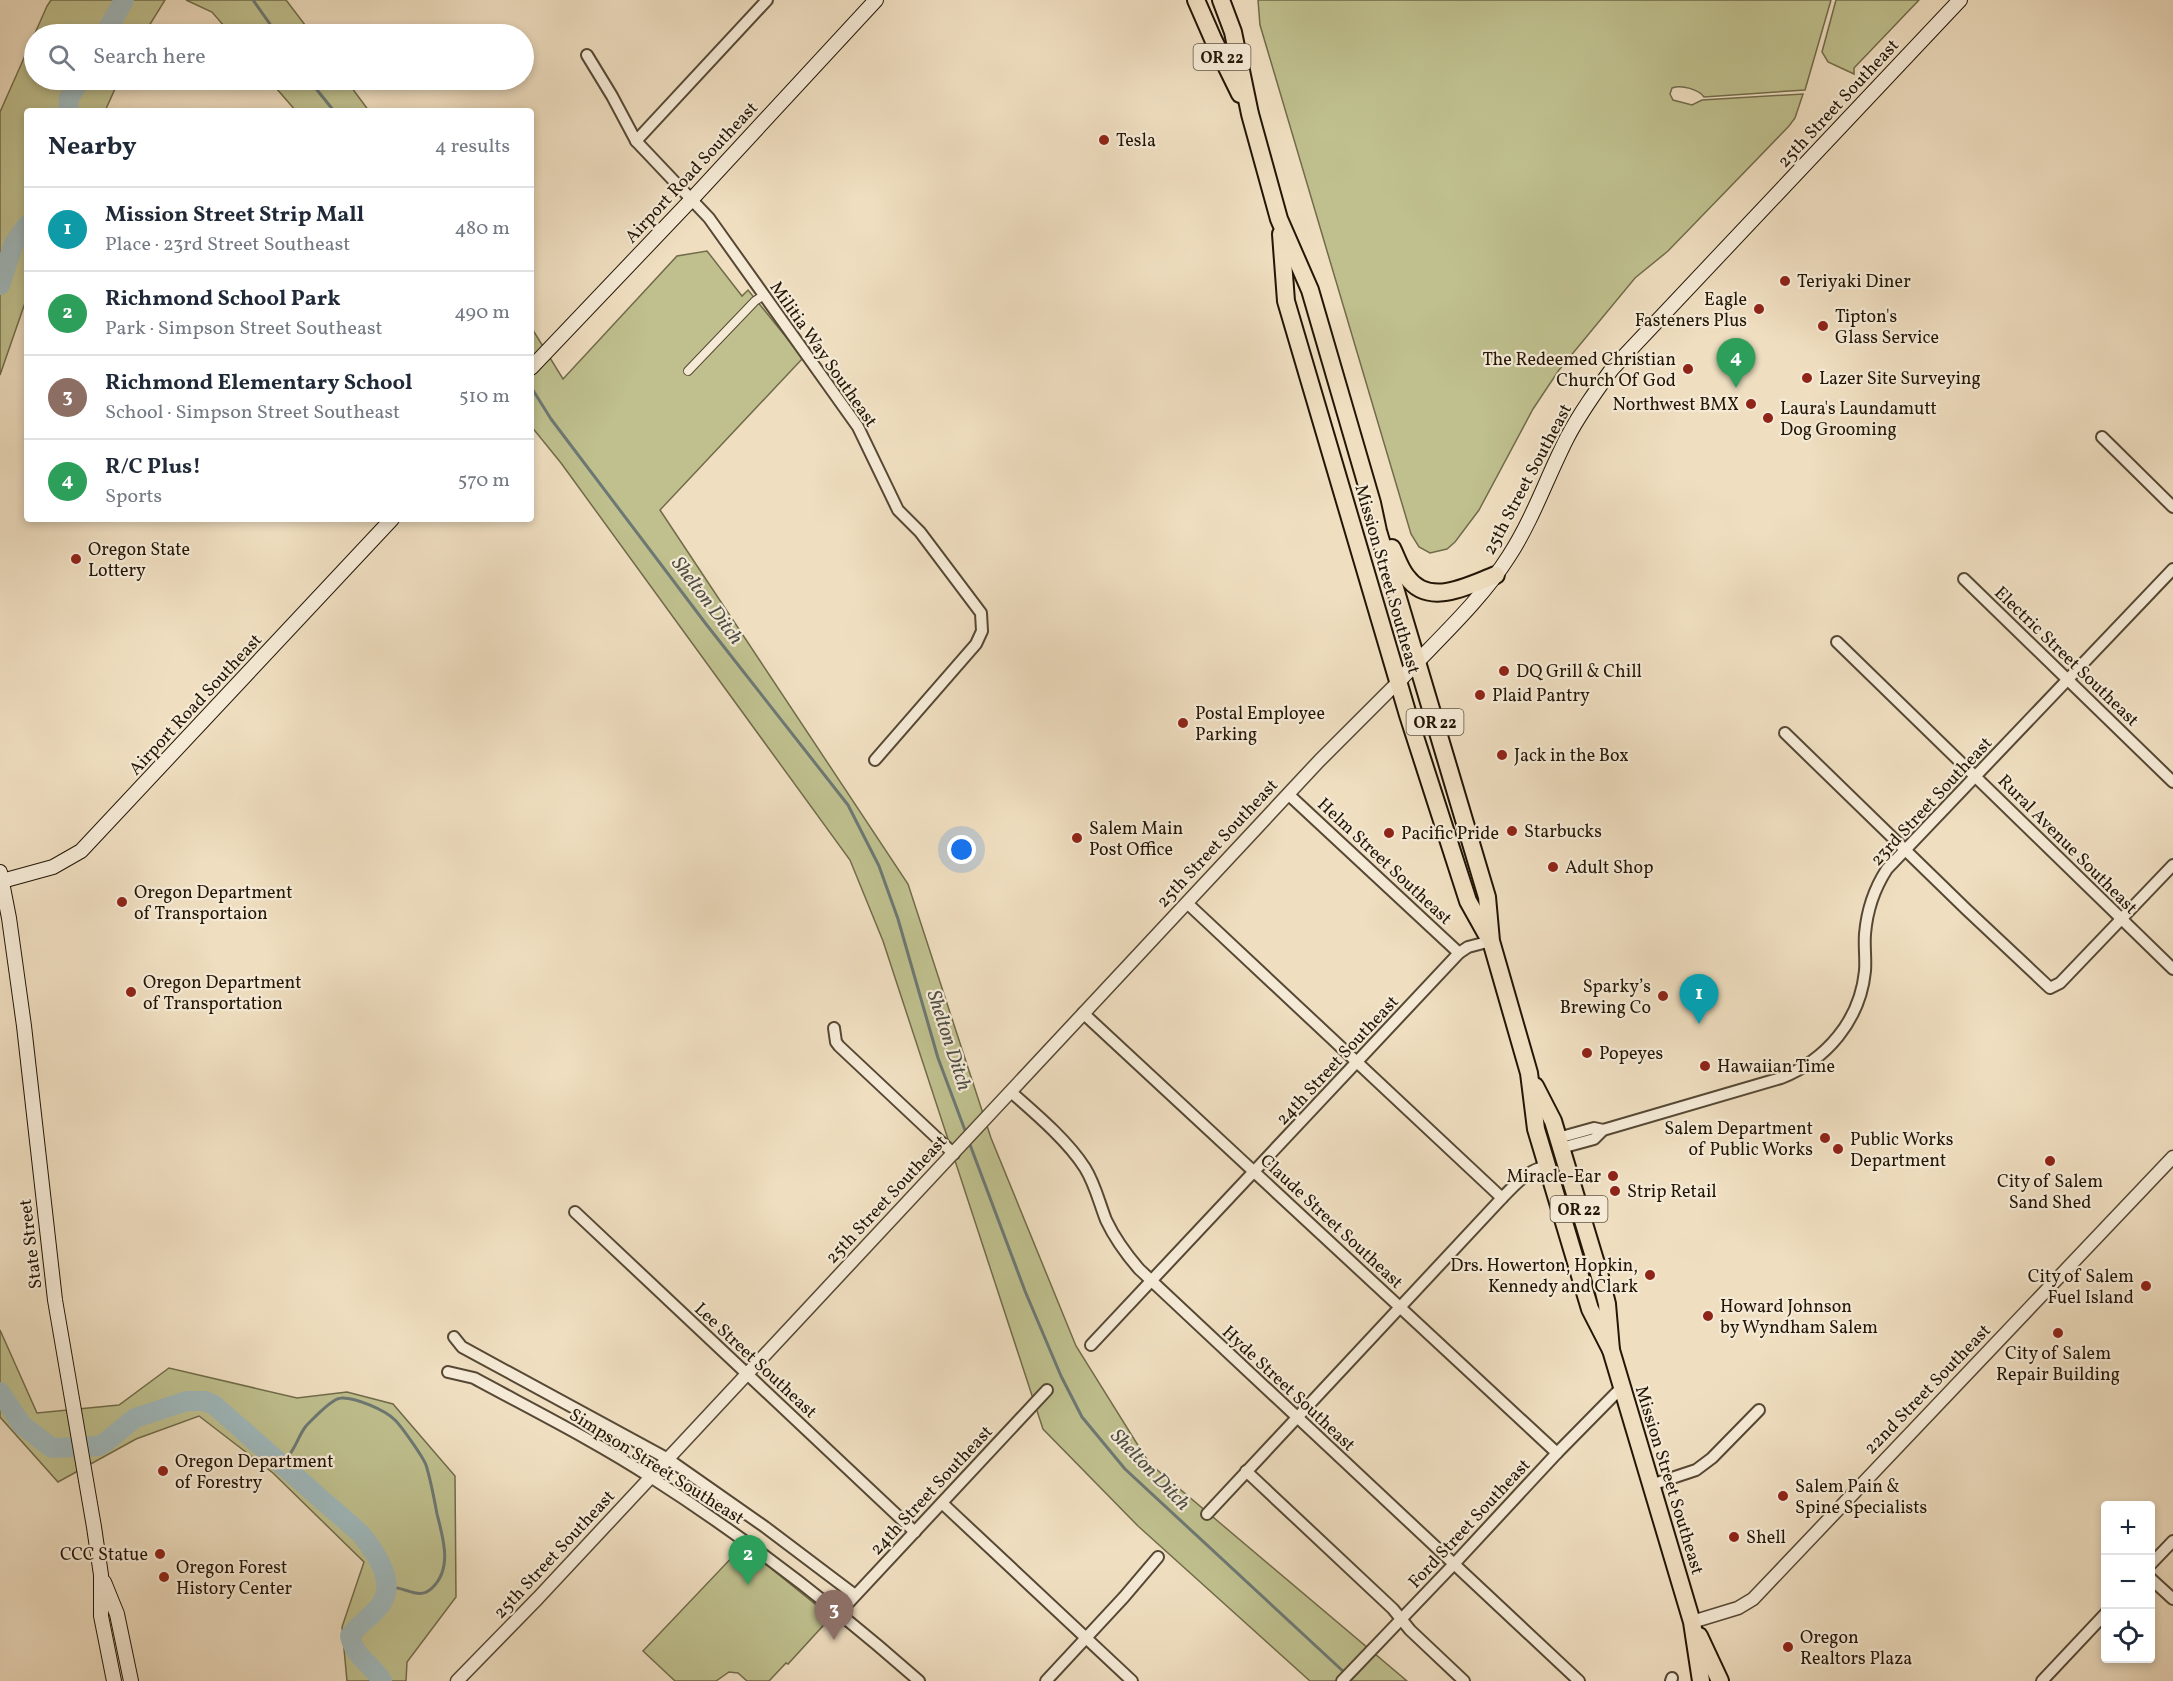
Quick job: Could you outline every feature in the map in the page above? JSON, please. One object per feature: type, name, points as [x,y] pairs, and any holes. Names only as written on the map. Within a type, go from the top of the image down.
[{"type":"highway","name":"Mission Street Southeast","points":[[1196,0],[1250,114]]},
{"type":"highway","name":"Mission Street Southeast","points":[[1221,0],[1233,32],[1250,114],[1280,219],[1310,290],[1372,503],[1378,531],[1487,897],[1491,941],[1529,1073],[1536,1129],[1590,1309],[1611,1350],[1692,1622],[1701,1681]]},
{"type":"highway","name":"Mission Street Southeast","points":[[1280,219],[1286,301],[1397,683],[1468,901],[1491,941]]},
{"type":"highway","points":[[1372,503],[1406,576],[1415,587],[1428,592],[1449,592],[1496,575]]},
{"type":"highway","name":"Mission Street Southeast","points":[[1529,1073],[1553,1121],[1560,1143],[1607,1304],[1611,1350]]},
{"type":"highway","points":[[1547,1167],[1553,1166],[1557,1170],[1579,1209]]},
{"type":"highway","name":"Mission Street Southeast","points":[[1692,1622],[1720,1681]]},
{"type":"main road","name":"Airport Road Southeast","points":[[535,364],[876,0]]},
{"type":"main road","name":"25th Street Southeast","points":[[1397,683],[1496,575],[1530,520],[1572,429],[1612,369],[1960,0]]},
{"type":"main road","name":"Airport Road Southeast","points":[[1,876],[53,867],[81,851],[389,522]]},
{"type":"main road","name":"State Street","points":[[1,876],[24,1026],[55,1300],[101,1575],[101,1616],[114,1681]]},
{"type":"main road","name":"State Street","points":[[101,1575],[117,1614],[131,1681]]},
{"type":"street","points":[[636,141],[767,0]]},
{"type":"street","name":"Militia Way Southeast","points":[[587,55],[636,141],[709,218],[858,428],[898,510],[920,532],[981,613],[982,631],[976,644],[875,760]]},
{"type":"street","points":[[688,371],[755,301],[764,295]]},
{"type":"street","points":[[2102,437],[2173,507]]},
{"type":"street","name":"23rd Street Southeast","points":[[1560,1143],[1594,1139],[1603,1130],[1781,1078],[1808,1065],[1826,1050],[1848,1024],[1862,987],[1865,969],[1865,933],[1872,897],[1887,869],[2173,569]]},
{"type":"street","name":"Electric Street Southeast","points":[[1964,579],[2173,782]]},
{"type":"street","name":"Rural Avenue Southeast","points":[[1837,642],[2173,969]]},
{"type":"street","name":"25th Street Southeast","points":[[458,1681],[954,1154],[1288,794],[1397,683]]},
{"type":"street","points":[[1785,734],[2050,988],[2060,983],[2173,865]]},
{"type":"street","name":"Helm Street Southeast","points":[[1288,794],[1459,952]]},
{"type":"street","points":[[1187,903],[1502,1198]]},
{"type":"street","name":"24th Street Southeast","points":[[1091,1345],[1459,952],[1468,947],[1491,941]]},
{"type":"street","name":"Claude Street Southeast","points":[[1083,1013],[1557,1453]]},
{"type":"street","points":[[834,1028],[836,1042],[839,1046],[954,1154]]},
{"type":"street","name":"Hyde Street Southeast","points":[[1011,1092],[1065,1143],[1083,1165],[1120,1247],[1152,1281],[1579,1681]]},
{"type":"street","name":"22nd Street Southeast","points":[[1692,1622],[1738,1608],[1753,1599],[2173,1157]]},
{"type":"street","points":[[1206,1514],[1502,1198],[1528,1173],[1536,1168],[1547,1167]]},
{"type":"street","name":"Lee Street Southeast","points":[[575,1212],[915,1532]]},
{"type":"street","name":"Simpson Street Southeast","points":[[454,1337],[462,1347],[668,1459],[765,1527],[855,1595]]},
{"type":"street","name":"Simpson Street Southeast","points":[[448,1372],[474,1378],[651,1477],[743,1539],[839,1613],[919,1681]]},
{"type":"street","name":"Ford Street Southeast","points":[[1342,1681],[1402,1620],[1557,1453],[1622,1388]]},
{"type":"street","name":"24th Street Southeast","points":[[839,1613],[1047,1390]]},
{"type":"street","points":[[1651,1485],[1696,1470],[1712,1458],[1759,1410]]},
{"type":"street","points":[[1246,1471],[1393,1609],[1410,1630],[1464,1681]]},
{"type":"street","points":[[942,1503],[1132,1681]]},
{"type":"street","points":[[2155,1561],[2173,1541]]},
{"type":"street","points":[[1046,1681],[1158,1557]]},
{"type":"street","points":[[2155,1582],[2173,1599]]},
{"type":"street","points":[[2042,1681],[2101,1618]]},
{"type":"green space","points":[[51,0],[165,0],[150,24],[39,24]]},
{"type":"green space","points":[[186,0],[286,0],[304,24],[222,24],[212,12]]},
{"type":"green space","points":[[1258,0],[1831,0],[1805,90],[1704,97],[1690,88],[1672,88],[1670,94],[1673,100],[1692,105],[1702,100],[1803,94],[1795,118],[1789,126],[1668,251],[1635,278],[1559,370],[1533,409],[1479,510],[1447,549],[1430,553],[1419,547],[1411,534],[1260,25]]},
{"type":"green space","points":[[1836,0],[1919,0],[1854,68],[1854,74],[1828,62],[1822,52]]},
{"type":"green space","points":[[24,58],[24,90],[114,90],[106,108],[24,108],[24,306],[0,375],[0,112]]},
{"type":"green space","points":[[278,90],[353,90],[367,108],[293,108]]},
{"type":"green space","points":[[707,251],[742,296],[748,290],[803,358],[660,510],[908,884],[991,1138],[1076,1346],[1149,1463],[1407,1681],[1310,1681],[1138,1526],[1043,1429],[883,941],[850,860],[561,463],[534,430],[534,332],[563,379],[677,256]]},
{"type":"green space","points":[[0,1330],[37,1413],[119,1405],[169,1368],[297,1398],[347,1392],[393,1404],[455,1476],[456,1597],[407,1662],[406,1681],[347,1681],[342,1627],[364,1562],[273,1473],[199,1416],[136,1439],[58,1482],[0,1417]]},
{"type":"green space","points":[[741,1550],[752,1553],[831,1617],[788,1664],[786,1663],[769,1681],[747,1681],[738,1673],[729,1672],[716,1681],[675,1681],[643,1651]]},
{"type":"waterway","points":[[111,24],[124,0]]},
{"type":"waterway","name":"Shelton Ditch","points":[[253,0],[270,24]]},
{"type":"waterway","points":[[68,108],[69,98],[74,90]]},
{"type":"waterway","name":"Shelton Ditch","points":[[317,90],[332,108]]},
{"type":"waterway","points":[[0,285],[14,243],[24,229]]},
{"type":"waterway","name":"Shelton Ditch","points":[[534,392],[551,419],[706,624],[848,805],[879,866],[898,919],[938,1058],[966,1133]]},
{"type":"waterway","name":"Shelton Ditch","points":[[969,1142],[1025,1291],[1061,1376],[1082,1417],[1125,1469],[1345,1673]]},
{"type":"waterway","points":[[0,1392],[22,1425],[52,1448],[99,1446],[135,1418],[187,1401],[205,1401],[214,1405],[361,1534],[373,1550],[386,1580],[384,1600],[350,1636],[355,1650],[382,1681]]},
{"type":"waterway","points":[[280,1462],[292,1451],[306,1426],[337,1399],[347,1398],[370,1405],[390,1416],[398,1424],[426,1465],[445,1552],[438,1580],[426,1592],[415,1593],[397,1588],[385,1590]]},
{"type":"place","name":"Tesla","points":[[1104,140]]},
{"type":"place","name":"Teriyaki Diner","points":[[1785,281]]},
{"type":"place","name":"Eagle Fasteners Plus","points":[[1759,309]]},
{"type":"place","name":"Tipton's Glass Service","points":[[1823,326]]},
{"type":"place","name":"The Redeemed Christian Church Of God","points":[[1688,369]]},
{"type":"place","name":"Lazer Site Surveying","points":[[1807,378]]},
{"type":"place","name":"R/C Plus!","points":[[1736,388]]},
{"type":"place","name":"Northwest BMX","points":[[1751,404]]},
{"type":"place","name":"Laura's Laundamutt Dog Grooming","points":[[1768,418]]},
{"type":"place","name":"Oregon State Lottery","points":[[76,559]]},
{"type":"place","name":"DQ Grill & Chill","points":[[1504,671]]},
{"type":"place","name":"Plaid Pantry","points":[[1480,695]]},
{"type":"place","name":"Postal Employee Parking","points":[[1183,723]]},
{"type":"place","name":"Jack in the Box","points":[[1502,755]]},
{"type":"place","name":"Starbucks","points":[[1512,831]]},
{"type":"place","name":"Pacific Pride","points":[[1389,833]]},
{"type":"place","name":"Salem Main Post Office","points":[[1077,838]]},
{"type":"place","name":"Adult Shop","points":[[1553,867]]},
{"type":"place","name":"Oregon Department of Transportaion","points":[[122,902]]},
{"type":"place","name":"Oregon Department of Transportation","points":[[131,992]]},
{"type":"place","name":"Sparky’s Brewing Co","points":[[1663,996]]},
{"type":"place","name":"Mission Street Strip Mall","points":[[1699,1024]]},
{"type":"place","name":"Popeyes","points":[[1587,1053]]},
{"type":"place","name":"Hawaiian Time","points":[[1705,1066]]},
{"type":"place","name":"Salem Department of Public Works","points":[[1825,1138]]},
{"type":"place","name":"Public Works Department","points":[[1838,1149]]},
{"type":"place","name":"City of Salem Sand Shed","points":[[2050,1161]]},
{"type":"place","name":"Miracle-Ear","points":[[1613,1176]]},
{"type":"place","name":"Strip Retail","points":[[1615,1191]]},
{"type":"place","name":"Drs. Howerton, Hopkin, Kennedy and Clark","points":[[1650,1275]]},
{"type":"place","name":"City of Salem Fuel Island","points":[[2146,1286]]},
{"type":"place","name":"Howard Johnson by Wyndham Salem","points":[[1708,1316]]},
{"type":"place","name":"City of Salem Repair Building","points":[[2058,1333]]},
{"type":"place","name":"Oregon Department of Forestry","points":[[163,1471]]},
{"type":"place","name":"Salem Pain & Spine Specialists","points":[[1783,1496]]},
{"type":"place","name":"Shell","points":[[1734,1537]]},
{"type":"place","name":"CCC Statue","points":[[160,1554]]},
{"type":"place","name":"Oregon Forest History Center","points":[[164,1577]]},
{"type":"place","name":"Richmond School Park","points":[[748,1585]]},
{"type":"place","name":"Richmond Elementary School","points":[[834,1640]]},
{"type":"place","name":"Oregon Realtors Plaza","points":[[1788,1647]]}]
